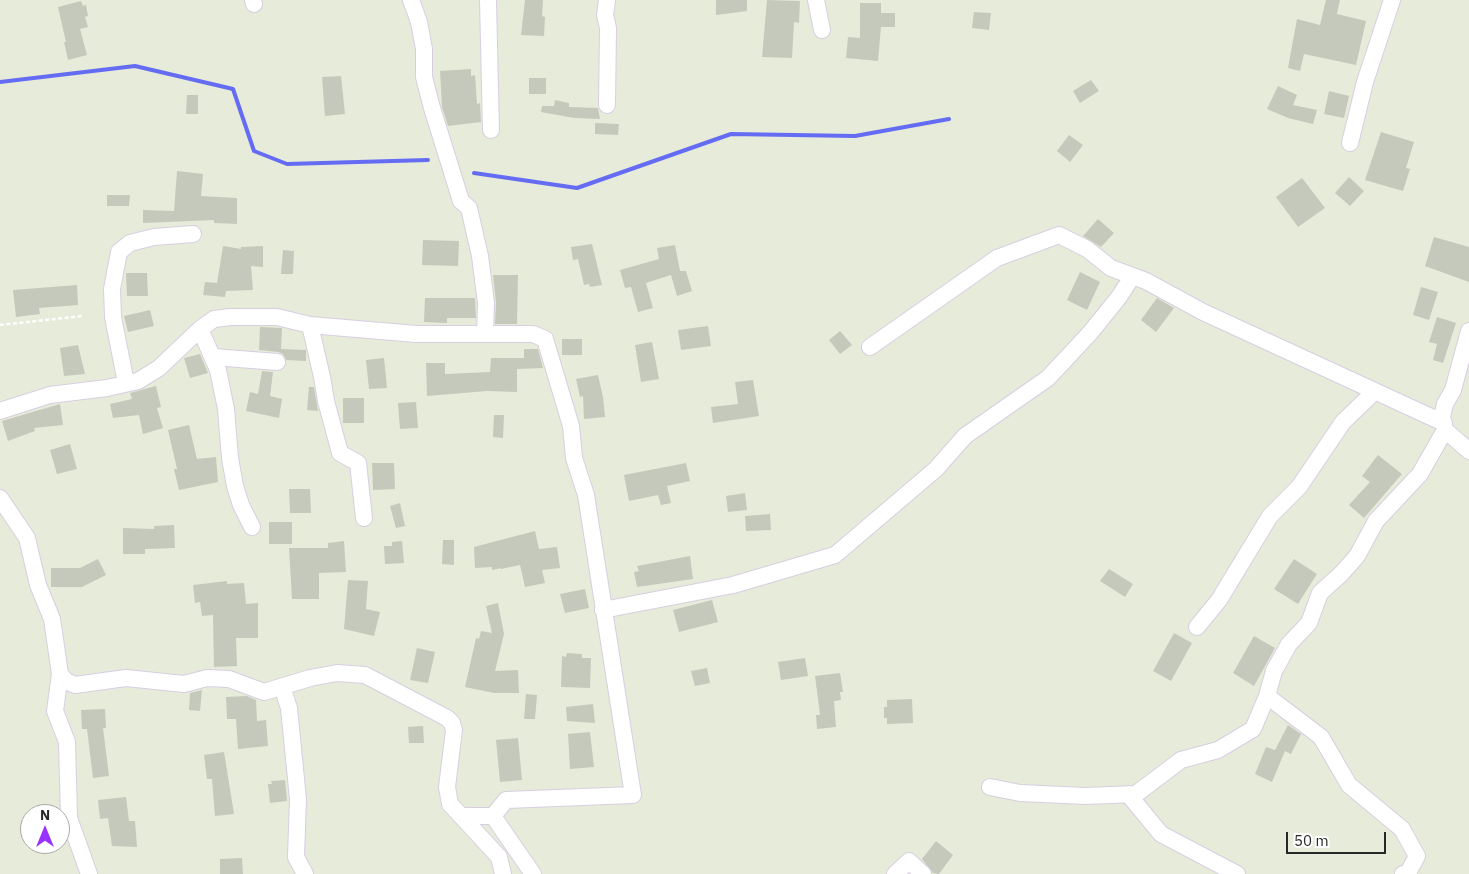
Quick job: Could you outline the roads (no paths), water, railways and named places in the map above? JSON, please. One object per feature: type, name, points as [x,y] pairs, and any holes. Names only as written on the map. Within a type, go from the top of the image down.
[{"type":"street","points":[[411,0],[419,22],[424,49],[424,77],[432,108],[461,200],[469,208],[480,256],[486,303],[485,333]]},
{"type":"street","points":[[488,0],[491,130]]},
{"type":"street","points":[[607,0],[605,16],[608,28],[607,105]]},
{"type":"street","points":[[816,0],[822,30]]},
{"type":"street","points":[[1350,144],[1365,82],[1392,0]]},
{"type":"street","points":[[126,383],[113,318],[112,289],[119,252],[130,242],[154,237],[193,234]]},
{"type":"street","points":[[870,347],[997,258],[1058,234],[1087,249],[1111,268],[1132,276],[1444,427],[1469,451]]},
{"type":"street","points":[[603,610],[733,585],[834,555],[936,469],[965,436],[1048,378],[1120,297],[1132,276]]},
{"type":"street","points":[[0,411],[50,395],[138,381],[159,368],[200,328],[214,319],[276,317],[310,325],[416,334],[533,334],[545,339],[571,426],[574,458],[586,495],[634,795],[506,800],[493,816]]},
{"type":"street","points":[[310,325],[326,401],[340,453],[358,463],[364,518]]},
{"type":"street","points":[[200,328],[214,358],[226,408],[230,458],[235,486],[241,505],[252,527]]},
{"type":"street","points":[[990,787],[1020,793],[1085,796],[1136,794],[1181,760],[1218,750],[1253,729],[1267,696],[1274,671],[1289,644],[1309,623],[1320,593],[1357,556],[1376,521],[1420,474],[1444,427],[1445,404],[1452,390],[1469,331]]},
{"type":"street","points":[[214,358],[276,362]]},
{"type":"street","points":[[1196,627],[1219,600],[1270,516],[1299,487],[1343,422],[1374,392]]},
{"type":"street","points":[[0,498],[27,538],[38,584],[52,620],[60,674],[55,712],[67,742],[70,818],[89,874]]},
{"type":"street","points":[[60,674],[66,681],[75,685],[126,678],[184,684],[206,678],[229,678],[264,692],[310,678],[338,673],[365,675],[447,718],[454,730],[447,787],[450,804],[499,857],[503,874]]},
{"type":"street","points":[[282,687],[289,708],[298,800],[296,856],[305,874]]},
{"type":"street","points":[[1267,696],[1320,737],[1350,785],[1402,829],[1417,856],[1408,873],[1403,874]]},
{"type":"street","points":[[1128,794],[1161,834],[1237,874]]},
{"type":"street","points":[[463,816],[493,816]]},
{"type":"street","points":[[493,816],[533,874]]},
{"type":"street","points":[[896,874],[909,861],[923,874]]},
{"type":"waterway","points":[[0,82],[135,66],[233,89],[254,151],[287,164],[428,160]]},
{"type":"waterway","points":[[474,173],[577,188],[731,134],[855,136],[949,119]]}]
